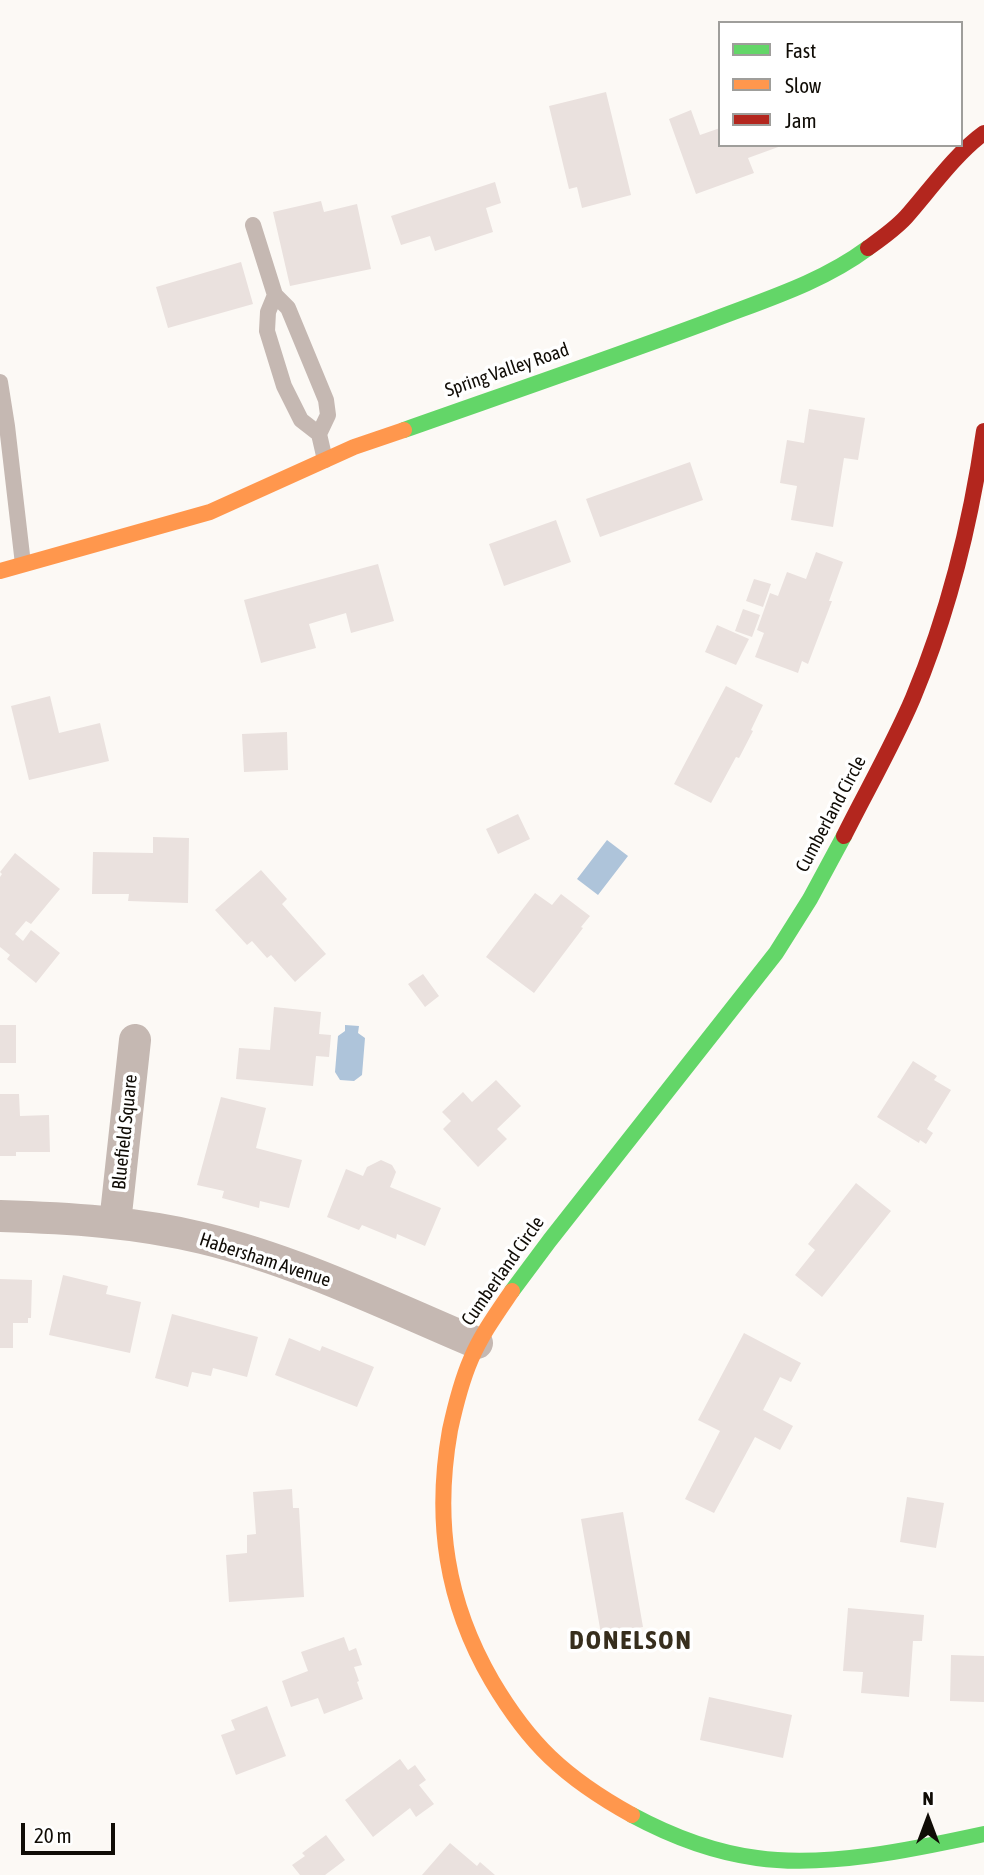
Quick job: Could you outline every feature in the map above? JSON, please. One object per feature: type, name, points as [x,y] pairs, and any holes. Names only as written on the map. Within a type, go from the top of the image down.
[{"type":"street","name":"Spring Valley Road","points":[[0,571],[210,512],[354,447],[662,339],[814,281],[848,263],[889,233],[984,133]]},
{"type":"street","name":"Cumberland Circle","points":[[984,431],[978,476],[967,525],[934,643],[903,720],[836,851],[786,939],[607,1169],[549,1239],[477,1343],[466,1369],[454,1413],[443,1476],[446,1553],[452,1590],[462,1621],[488,1676],[527,1731],[548,1755],[578,1781],[655,1827],[705,1847],[746,1857],[775,1860],[864,1856],[920,1848],[984,1834]]},
{"type":"street","name":"Bluefield Square","points":[[115,1223],[135,1040]]},
{"type":"street","name":"Habersham Avenue","points":[[0,1216],[115,1223],[200,1238],[246,1250],[303,1270],[477,1343]]},
{"type":"lane","points":[[253,225],[275,295],[288,308],[326,400],[328,415],[318,434]]},
{"type":"lane","points":[[275,295],[268,312],[267,331],[285,386],[301,420],[318,434],[325,460]]},
{"type":"lane","points":[[0,382],[23,564]]},
{"type":"water","points":[[607,840],[628,856],[598,895],[577,879]]},
{"type":"water","points":[[345,1025],[359,1026],[358,1033],[365,1038],[362,1075],[354,1081],[340,1080],[335,1072],[338,1036],[345,1031]]},
{"type":"building","points":[[606,92],[631,195],[582,208],[577,187],[569,189],[549,106]]},
{"type":"building","points":[[691,110],[700,135],[718,129],[718,147],[778,147],[748,158],[754,173],[696,194],[669,119]]},
{"type":"building","points":[[495,182],[501,203],[486,208],[493,232],[435,251],[430,236],[401,245],[391,216]]},
{"type":"building","points":[[321,201],[324,212],[357,204],[371,269],[290,286],[273,212]]},
{"type":"building","points":[[241,262],[253,304],[168,328],[156,287]]},
{"type":"building","points":[[809,409],[865,418],[858,460],[844,458],[833,527],[791,520],[797,486],[780,483],[787,440],[804,443]]},
{"type":"building","points":[[690,462],[703,500],[600,537],[586,499]]},
{"type":"building","points":[[556,520],[571,562],[504,586],[489,544]]},
{"type":"building","points":[[816,552],[843,562],[829,601],[832,601],[808,664],[802,661],[798,673],[755,657],[764,633],[757,630],[770,593],[778,596],[787,572],[806,579]]},
{"type":"building","points":[[378,564],[394,621],[351,633],[346,613],[309,624],[316,648],[261,663],[244,600]]},
{"type":"building","points":[[754,579],[771,584],[763,607],[746,601]]},
{"type":"building","points":[[743,609],[760,615],[752,637],[735,631]]},
{"type":"building","points":[[717,625],[749,639],[736,665],[705,652]]},
{"type":"building","points":[[726,686],[763,705],[739,758],[736,757],[711,803],[674,784]]},
{"type":"building","points":[[50,696],[59,733],[100,723],[109,761],[29,780],[11,706]]},
{"type":"building","points":[[287,732],[288,770],[244,772],[242,734]]},
{"type":"building","points":[[518,814],[530,839],[498,854],[486,829]]},
{"type":"building","points":[[153,837],[189,838],[188,903],[128,901],[129,894],[92,894],[93,852],[153,853]]},
{"type":"building","points":[[15,853],[60,889],[31,924],[26,921],[15,934],[23,941],[31,930],[60,953],[36,983],[7,959],[10,955],[0,947],[0,872]]},
{"type":"building","points":[[261,870],[287,899],[282,904],[326,954],[295,982],[271,955],[267,958],[252,941],[247,945],[215,910]]},
{"type":"building","points":[[535,893],[552,905],[561,894],[590,916],[534,993],[486,957]]},
{"type":"building","points":[[423,974],[439,996],[425,1007],[408,984]]},
{"type":"building","points":[[274,1007],[321,1012],[319,1034],[331,1035],[329,1057],[316,1056],[313,1086],[236,1079],[239,1048],[270,1050]]},
{"type":"building","points":[[0,1025],[16,1025],[16,1063],[0,1063]]},
{"type":"building","points":[[913,1061],[937,1076],[934,1080],[951,1090],[927,1129],[933,1133],[926,1144],[920,1140],[919,1143],[877,1117]]},
{"type":"building","points":[[496,1080],[521,1106],[497,1129],[507,1139],[478,1167],[443,1129],[451,1121],[442,1112],[463,1092],[472,1102]]},
{"type":"building","points":[[0,1094],[19,1094],[20,1116],[49,1115],[50,1152],[16,1152],[16,1156],[0,1156]]},
{"type":"building","points":[[221,1097],[266,1108],[256,1148],[302,1160],[289,1208],[260,1201],[259,1208],[222,1198],[224,1191],[197,1185]]},
{"type":"building","points":[[381,1160],[392,1165],[396,1172],[390,1187],[441,1208],[425,1246],[397,1234],[396,1239],[362,1225],[359,1230],[327,1217],[346,1169],[363,1176],[367,1167]]},
{"type":"building","points":[[856,1183],[891,1211],[822,1297],[795,1275],[815,1250],[808,1244]]},
{"type":"building","points":[[63,1275],[108,1286],[106,1294],[141,1302],[130,1353],[49,1335]]},
{"type":"building","points":[[0,1279],[32,1280],[31,1318],[28,1318],[28,1323],[13,1323],[13,1348],[0,1348]]},
{"type":"building","points":[[172,1314],[258,1337],[247,1377],[213,1368],[211,1376],[192,1372],[188,1387],[155,1378]]},
{"type":"building","points":[[744,1333],[801,1363],[791,1382],[780,1377],[763,1410],[793,1426],[780,1450],[755,1437],[714,1513],[685,1499],[720,1431],[698,1420]]},
{"type":"building","points":[[289,1338],[320,1351],[322,1346],[374,1367],[357,1407],[275,1375]]},
{"type":"building","points":[[292,1489],[293,1508],[299,1508],[304,1597],[229,1602],[226,1555],[247,1553],[247,1535],[256,1534],[253,1492]]},
{"type":"building","points":[[907,1497],[944,1503],[936,1548],[900,1542]]},
{"type":"building","points":[[623,1512],[643,1627],[601,1634],[581,1519]]},
{"type":"building","points":[[848,1608],[924,1615],[922,1641],[913,1641],[909,1697],[861,1693],[863,1672],[843,1671]]},
{"type":"building","points":[[344,1637],[349,1651],[356,1648],[362,1665],[354,1667],[363,1699],[324,1714],[318,1698],[291,1707],[282,1681],[308,1671],[301,1652]]},
{"type":"building","points":[[951,1655],[984,1656],[984,1702],[950,1701]]},
{"type":"building","points":[[709,1697],[792,1715],[783,1758],[700,1740]]},
{"type":"building","points":[[267,1706],[286,1756],[236,1775],[221,1735],[235,1730],[231,1720]]},
{"type":"building","points":[[400,1759],[408,1770],[415,1765],[426,1780],[419,1785],[434,1804],[416,1817],[410,1808],[373,1837],[345,1800]]},
{"type":"building","points":[[326,1835],[345,1860],[325,1875],[300,1875],[292,1865],[305,1856],[302,1853]]},
{"type":"building","points":[[450,1843],[477,1866],[480,1862],[495,1875],[422,1875]]},
{"type":"traffic: fast","points":[[404,430],[771,298],[812,281],[868,248]]},
{"type":"traffic: fast","points":[[512,1291],[776,953],[810,899],[844,836]]},
{"type":"traffic: fast","points":[[632,1815],[662,1830],[708,1847],[757,1858],[784,1860],[841,1859],[984,1834]]},
{"type":"traffic: slow","points":[[0,571],[210,512],[354,447],[404,430]]},
{"type":"traffic: slow","points":[[512,1291],[484,1333],[471,1359],[450,1430],[443,1496],[444,1528],[454,1591],[476,1651],[498,1691],[526,1730],[568,1773],[632,1815]]},
{"type":"traffic: jam","points":[[868,248],[902,221],[953,162],[984,133]]},
{"type":"traffic: jam","points":[[844,836],[905,716],[926,666],[957,566],[984,431]]},
{"type":"district","name":"DONELSON","points":[[631,1641]]}]
